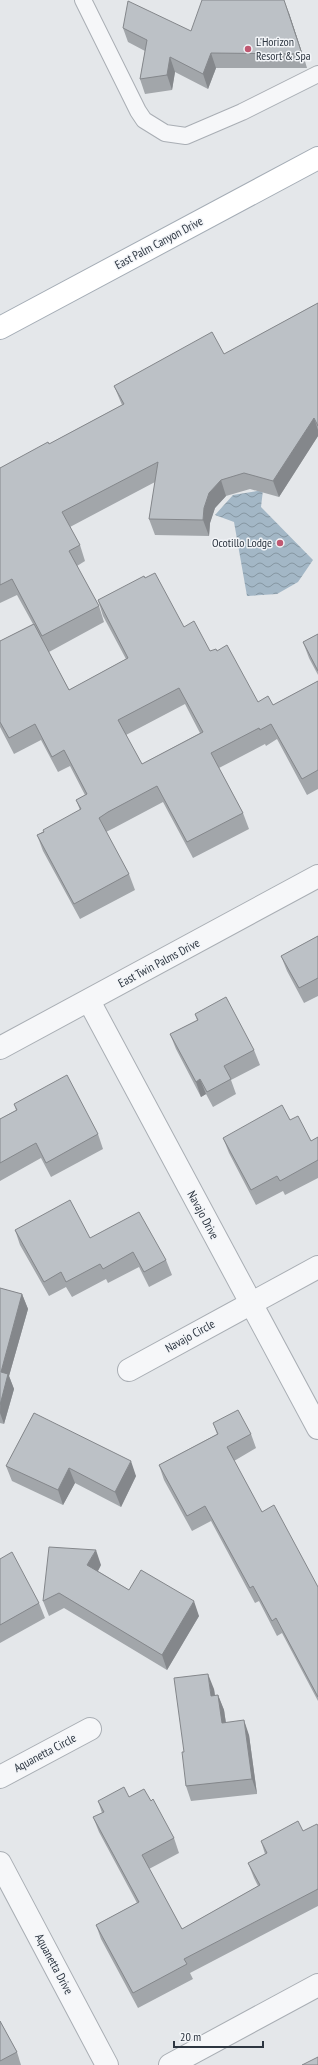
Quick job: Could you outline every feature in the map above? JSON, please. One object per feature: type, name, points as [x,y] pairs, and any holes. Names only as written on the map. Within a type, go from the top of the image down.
[{"type":"main road","name":"East Palm Canyon Drive","points":[[0,328],[318,158]]},
{"type":"street","name":"East Twin Palms Drive","points":[[0,1048],[318,876]]},
{"type":"street","name":"Navajo Drive","points":[[89,1000],[318,1428]]},
{"type":"street","name":"Navajo Circle","points":[[129,1370],[318,1267]]},
{"type":"street","name":"Aquanetta Circle","points":[[0,1777],[90,1729]]},
{"type":"street","name":"Aquanetta Drive","points":[[0,1864],[108,2065]]},
{"type":"street","points":[[170,2065],[318,1985]]},
{"type":"lane","points":[[83,0],[138,111],[144,120],[165,133],[186,136],[242,112],[318,74]]},
{"type":"water","points":[[263,490],[261,507],[313,560],[298,582],[277,594],[247,596],[234,522],[215,515],[233,495]]},
{"type":"building","name":"L'Horizon Resort & Spa","points":[[202,0],[284,0],[302,54],[211,53],[203,74],[170,57],[167,75],[140,79],[147,40],[123,28],[128,1],[191,31]]},
{"type":"building","points":[[318,303],[318,426],[314,418],[273,481],[244,473],[221,480],[209,493],[204,508],[203,520],[149,519],[158,462],[62,512],[80,545],[69,551],[99,606],[42,636],[12,579],[0,585],[0,468],[124,404],[114,386],[212,332],[224,354]]},
{"type":"building","points":[[155,573],[184,627],[194,621],[210,651],[216,649],[217,651],[227,645],[258,702],[268,696],[273,705],[318,681],[318,770],[302,779],[271,724],[260,730],[259,728],[211,753],[243,813],[187,842],[157,786],[108,812],[99,818],[129,874],[74,904],[37,835],[44,832],[43,830],[81,809],[76,800],[87,794],[64,750],[52,757],[35,724],[9,738],[0,722],[0,641],[34,624],[69,690],[128,658],[98,600],[144,576],[145,578]],"holes":[[[179,688],[203,732],[142,764],[118,720]]]},
{"type":"building","points":[[318,634],[318,671],[303,642]]},
{"type":"building","points":[[318,936],[318,978],[299,988],[281,956]]},
{"type":"building","points":[[226,997],[254,1050],[224,1066],[231,1079],[207,1092],[200,1079],[196,1082],[170,1034],[198,1020],[195,1014]]},
{"type":"building","points":[[67,1075],[98,1134],[46,1163],[36,1143],[0,1163],[0,1119],[17,1110],[14,1104]]},
{"type":"building","points":[[282,1105],[290,1120],[298,1116],[311,1141],[318,1137],[318,1160],[280,1181],[277,1176],[251,1190],[223,1138]]},
{"type":"building","points":[[70,1200],[90,1238],[139,1212],[166,1260],[144,1272],[133,1252],[103,1269],[100,1264],[66,1282],[61,1272],[44,1282],[15,1230]]},
{"type":"building","points":[[0,1288],[22,1294],[1,1372],[8,1374],[0,1405]]},
{"type":"building","points":[[238,1410],[251,1434],[227,1447],[262,1512],[274,1505],[318,1587],[318,1697],[276,1618],[272,1621],[253,1586],[250,1588],[205,1506],[187,1516],[159,1465],[218,1434],[213,1423]]},
{"type":"building","points":[[34,1413],[131,1461],[115,1492],[69,1468],[58,1490],[6,1466]]},
{"type":"building","points":[[49,1547],[96,1550],[87,1565],[129,1590],[141,1570],[194,1601],[162,1655],[59,1593],[43,1601]]},
{"type":"building","points":[[12,1552],[39,1603],[0,1625],[0,1559]]},
{"type":"building","points":[[208,1674],[211,1696],[218,1695],[222,1723],[244,1720],[252,1779],[186,1786],[182,1752],[184,1752],[174,1678]]},
{"type":"building","points":[[124,1787],[129,1797],[144,1789],[151,1801],[153,1799],[174,1838],[142,1855],[182,1929],[260,1885],[248,1863],[267,1853],[261,1841],[298,1821],[303,1831],[317,1824],[318,1826],[318,1889],[184,1959],[187,1964],[133,1993],[96,1925],[139,1902],[93,1817],[104,1812],[98,1801]]},
{"type":"building","points":[[0,2021],[17,2052],[0,2061]]},
{"type":"building","points":[[318,2057],[318,2065],[302,2065]]},
{"type":"place","name":"L'Horizon Resort & Spa","points":[[248,49]]},
{"type":"place","name":"Ocotillo Lodge","points":[[280,543]]}]
